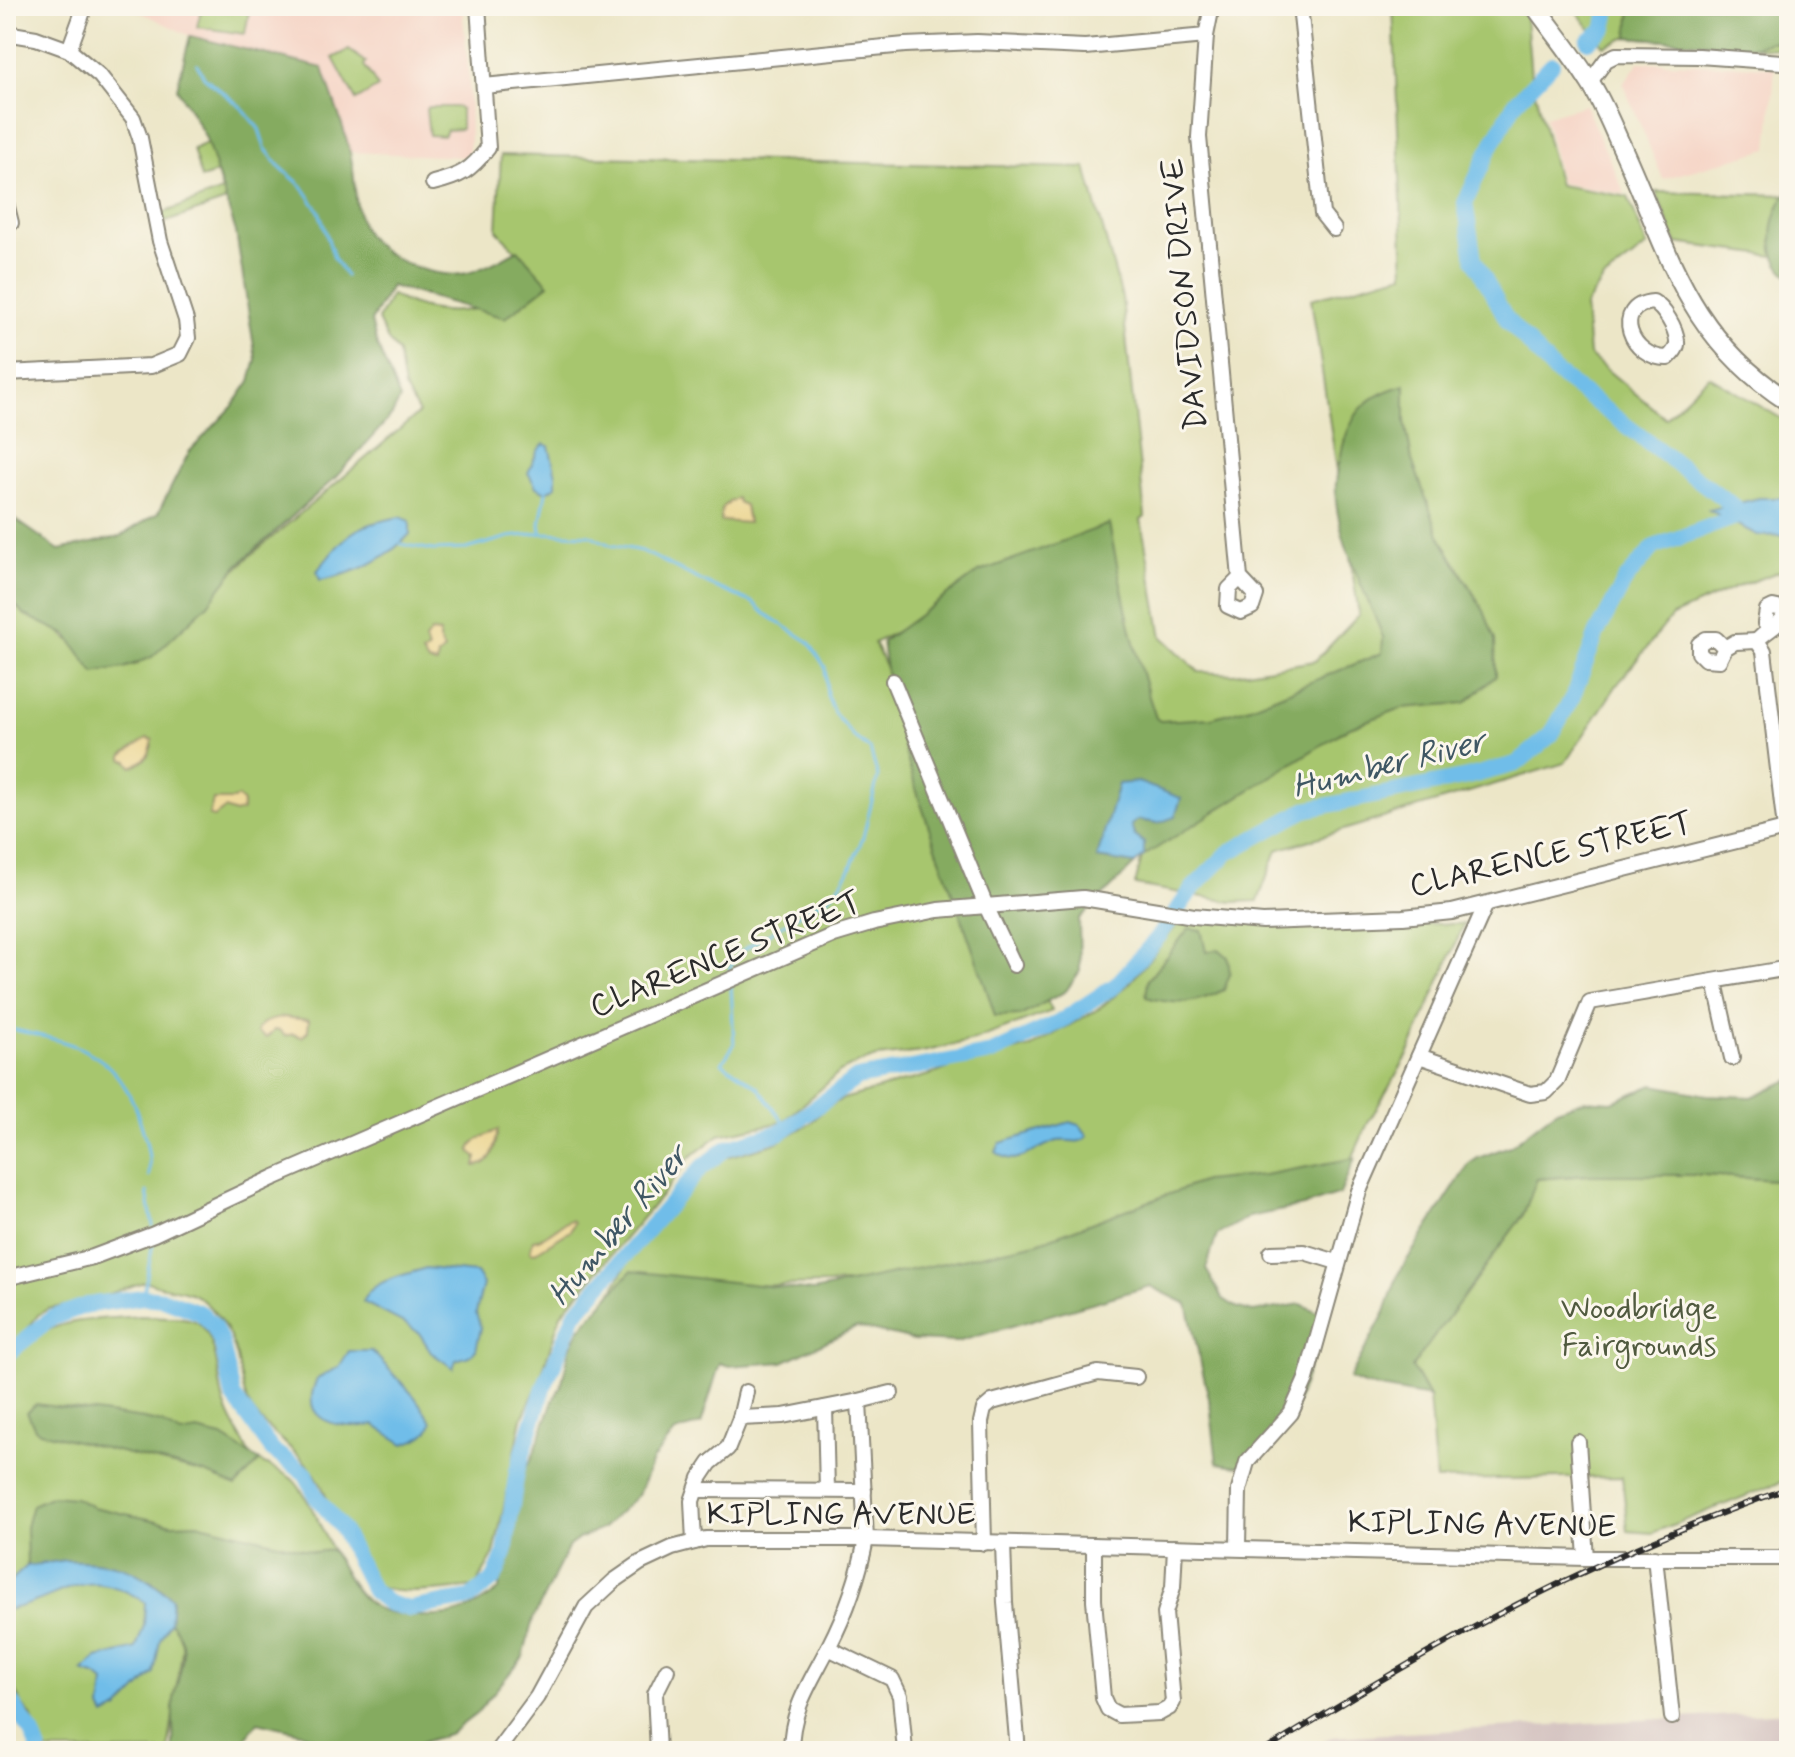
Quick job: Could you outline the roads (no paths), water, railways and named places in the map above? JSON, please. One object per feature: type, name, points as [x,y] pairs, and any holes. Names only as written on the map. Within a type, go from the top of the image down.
[{"type":"main road","points":[[1535,6],[1590,82],[1620,142],[1684,292],[1707,327],[1738,363],[1789,402]]},
{"type":"street","points":[[69,50],[85,6]]},
{"type":"street","points":[[433,183],[457,177],[473,168],[488,148],[478,6]]},
{"type":"street","name":"DAVIDSON DRIVE","points":[[1212,6],[1206,36],[1199,137],[1240,578]]},
{"type":"street","points":[[1300,6],[1322,214],[1334,229]]},
{"type":"street","points":[[6,33],[36,38],[69,50],[100,76],[137,126],[160,241],[186,320],[188,338],[180,354],[165,363],[151,366],[6,373]]},
{"type":"street","points":[[484,86],[915,45],[977,42],[1085,47],[1206,36]]},
{"type":"street","points":[[1590,82],[1606,60],[1616,55],[1699,56],[1782,62]]},
{"type":"street","points":[[6,203],[11,223]]},
{"type":"street","points":[[1662,307],[1684,292]]},
{"type":"street","points":[[1725,648],[1735,642],[1757,641],[1772,627]]},
{"type":"street","points":[[1757,641],[1764,651],[1787,828]]},
{"type":"street","points":[[893,681],[986,906],[1014,965]]},
{"type":"street","name":"CLARENCE STREET","points":[[6,1278],[93,1257],[154,1234],[273,1178],[834,935],[874,923],[938,910],[1083,898],[1194,916],[1263,922],[1388,918],[1452,912],[1787,828]]},
{"type":"street","points":[[1238,1547],[1239,1490],[1247,1462],[1291,1413],[1306,1379],[1359,1191],[1486,904]]},
{"type":"street","points":[[1419,1056],[1530,1094],[1546,1092],[1557,1081],[1590,1002],[1789,968]]},
{"type":"street","points":[[1715,982],[1732,1058]]},
{"type":"street","points":[[1271,1253],[1304,1252],[1337,1262]]},
{"type":"street","points":[[984,1543],[981,1422],[984,1409],[992,1402],[1098,1373],[1136,1377]]},
{"type":"street","points":[[694,1542],[691,1515],[697,1490],[710,1463],[728,1448],[746,1392]]},
{"type":"street","points":[[740,1418],[783,1416],[891,1393]]},
{"type":"street","points":[[791,1751],[798,1704],[850,1598],[866,1539],[859,1401]]},
{"type":"street","points":[[825,1408],[827,1490]]},
{"type":"street","points":[[1578,1442],[1586,1558]]},
{"type":"street","points":[[697,1490],[864,1491]]},
{"type":"street","name":"KIPLING AVENUE","points":[[497,1751],[537,1697],[586,1607],[614,1581],[640,1563],[694,1542],[728,1538],[866,1539],[1586,1558],[1789,1558]]},
{"type":"street","points":[[1003,1543],[1018,1751]]},
{"type":"street","points":[[1094,1545],[1094,1600],[1103,1698],[1108,1709],[1119,1715],[1161,1712],[1169,1708],[1173,1701],[1165,1613],[1173,1587],[1175,1547]]},
{"type":"street","points":[[1655,1557],[1672,1717]]},
{"type":"street","points":[[828,1648],[892,1679],[900,1696],[905,1751]]},
{"type":"street","points":[[658,1751],[655,1694],[667,1670]]},
{"type":"water","points":[[544,444],[549,446],[556,475],[556,486],[546,492],[536,487],[528,473]]},
{"type":"water","points":[[1759,498],[1789,498],[1789,535],[1759,536],[1709,510]]},
{"type":"water","points":[[400,517],[410,521],[410,534],[391,551],[358,570],[320,580],[317,571],[352,533],[371,524]]},
{"type":"water","points":[[1138,782],[1181,798],[1175,817],[1158,823],[1138,820],[1131,825],[1134,835],[1144,843],[1144,856],[1135,864],[1097,858],[1118,784]]},
{"type":"water","points":[[1070,1122],[1080,1125],[1088,1136],[1078,1141],[1052,1143],[1014,1159],[996,1152],[1000,1143]]},
{"type":"water","points":[[426,1268],[476,1273],[483,1284],[476,1313],[481,1328],[476,1350],[456,1360],[453,1368],[432,1353],[419,1333],[363,1302],[381,1283]]},
{"type":"water","points":[[349,1351],[372,1351],[414,1396],[432,1422],[425,1434],[404,1444],[374,1425],[336,1424],[317,1414],[312,1394],[317,1379],[339,1367]]},
{"type":"water","points":[[65,1560],[123,1567],[145,1578],[172,1598],[170,1622],[160,1640],[154,1673],[119,1709],[105,1716],[101,1708],[104,1682],[82,1671],[97,1658],[136,1648],[144,1625],[145,1602],[105,1584],[89,1584],[74,1586],[6,1610],[6,1585],[27,1566]]},
{"type":"waterway","points":[[1588,41],[1605,28],[1608,6]]},
{"type":"waterway","points":[[197,64],[204,77],[241,107],[259,129],[265,148],[279,166],[302,186],[319,211],[334,258],[346,276]]},
{"type":"waterway","points":[[1552,64],[1515,103],[1465,203],[1474,259],[1507,320],[1555,372],[1744,514]]},
{"type":"waterway","points":[[541,531],[546,492]]},
{"type":"waterway","name":"Humber River","points":[[6,1355],[52,1318],[87,1305],[143,1297],[164,1299],[201,1313],[213,1325],[222,1344],[233,1396],[272,1450],[306,1474],[316,1497],[341,1527],[373,1591],[388,1603],[409,1609],[470,1598],[494,1579],[505,1553],[517,1471],[544,1387],[575,1314],[700,1169],[727,1148],[781,1132],[857,1078],[992,1053],[1058,1023],[1116,985],[1160,935],[1192,889],[1228,853],[1305,810],[1516,764],[1551,735],[1573,696],[1597,633],[1626,579],[1654,547],[1744,514]]},
{"type":"waterway","points":[[401,544],[433,550],[466,549],[509,537],[542,533],[590,535],[610,545],[642,551],[754,603],[809,642],[825,667],[827,695],[834,713],[854,737],[870,749],[878,777],[863,837],[850,869],[838,888],[827,899],[740,952],[730,967],[731,973]]},
{"type":"waterway","points":[[731,985],[734,1045],[722,1063],[758,1087],[788,1128]]},
{"type":"waterway","points":[[6,1028],[72,1045],[105,1063],[131,1097],[146,1141],[149,1176]]},
{"type":"waterway","points":[[147,1192],[153,1226]]},
{"type":"waterway","points":[[143,1297],[153,1243]]},
{"type":"waterway","name":"Humber River","points":[[6,1694],[32,1733],[39,1751]]},
{"type":"railway","points":[[1264,1751],[1357,1694],[1516,1605],[1651,1542],[1789,1488]]},
{"type":"park label","name":"Woodbridge Fairgrounds","points":[[1639,1328]]}]
